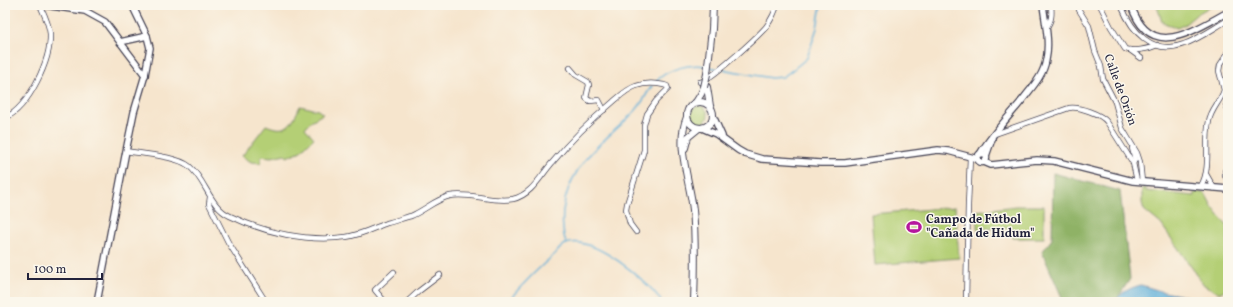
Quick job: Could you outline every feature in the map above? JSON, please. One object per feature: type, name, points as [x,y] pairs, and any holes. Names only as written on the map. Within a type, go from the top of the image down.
[{"type":"main road","points":[[685,159],[682,151],[684,123],[687,117],[688,108],[696,102],[701,94],[707,74],[713,5]]},
{"type":"main road","points":[[694,302],[693,210],[685,159],[685,147],[688,137],[708,125],[713,116],[704,85]]},
{"type":"main road","points":[[696,102],[706,103],[711,108]]},
{"type":"main road","points":[[687,117],[692,126],[701,128]]},
{"type":"street","points":[[5,118],[26,98],[42,72],[50,41],[50,33],[40,5]]},
{"type":"street","points":[[44,5],[77,10],[91,14],[105,22],[145,75]]},
{"type":"street","points":[[97,302],[134,112],[145,75],[150,48],[147,36],[132,5]]},
{"type":"street","points":[[704,85],[706,80],[719,71],[766,27],[777,5]]},
{"type":"street","points":[[986,159],[980,162],[979,156],[1041,74],[1048,50],[1043,5]]},
{"type":"street","points":[[1046,28],[1051,19],[1051,5]]},
{"type":"street","name":"Calle de Orión","points":[[1079,5],[1079,10],[1089,26],[1095,51],[1101,66],[1104,82],[1115,102],[1122,128],[1140,162],[1140,182]]},
{"type":"street","points":[[1100,5],[1111,27],[1127,49],[1129,56]]},
{"type":"street","points":[[1121,5],[1129,22],[1143,39],[1157,45],[1168,47],[1180,46],[1228,20]]},
{"type":"street","points":[[1131,5],[1137,21],[1141,26],[1151,34],[1162,38],[1182,36],[1228,12]]},
{"type":"street","points":[[1210,22],[1214,28]]},
{"type":"street","points":[[120,42],[147,36]]},
{"type":"street","points":[[1127,49],[1152,48],[1157,45]]},
{"type":"street","points":[[1127,49],[1141,58]]},
{"type":"street","points":[[1201,186],[1206,174],[1208,121],[1212,110],[1223,94],[1223,86],[1219,77],[1219,71],[1220,64],[1228,53]]},
{"type":"street","points":[[570,68],[576,75],[588,82],[589,85],[586,98],[590,101],[599,100],[604,110]]},
{"type":"street","points":[[126,152],[160,156],[183,162],[188,165],[197,175],[210,197],[225,214],[244,223],[283,235],[329,238],[354,235],[410,216],[449,196],[461,195],[503,200],[523,195],[533,188],[566,146],[604,110],[632,88],[646,84],[659,84],[667,86],[668,89],[656,101],[647,114],[643,133],[644,150],[626,204],[627,216],[630,224],[636,232]]},
{"type":"street","points":[[994,136],[1069,108],[1076,107],[1105,119],[1133,163],[1140,182]]},
{"type":"street","points":[[713,116],[724,140]]},
{"type":"street","points":[[701,128],[712,132],[738,150],[753,157],[797,162],[820,164],[845,163],[930,150],[948,151],[970,157],[979,156]]},
{"type":"street","points":[[994,136],[986,159],[987,164],[996,165],[1037,160],[1054,161],[1116,178],[1140,182],[1228,189]]},
{"type":"street","points":[[1132,145],[1135,160],[1133,163]]},
{"type":"street","points":[[966,302],[970,157]]},
{"type":"street","points":[[1225,171],[1225,176],[1228,179]]},
{"type":"street","points":[[1206,174],[1214,188]]},
{"type":"street","points":[[210,197],[209,204],[228,242],[266,302]]},
{"type":"street","points":[[385,302],[375,290],[394,272]]},
{"type":"street","points":[[407,302],[440,275]]},
{"type":"green space","points":[[1213,5],[1197,14],[1184,25],[1177,28],[1162,22],[1157,6]]},
{"type":"green space","points":[[300,106],[318,110],[323,114],[311,121],[305,128],[314,138],[301,151],[287,157],[285,154],[272,157],[261,156],[261,163],[251,162],[242,156],[266,125],[273,128],[284,128],[288,126]]},
{"type":"green space","points":[[695,106],[703,106],[708,111],[706,122],[703,124],[695,124],[690,119],[690,111]]},
{"type":"green space","points":[[1053,173],[1120,191],[1130,279],[1115,302],[1064,302],[1042,252],[1052,239]]},
{"type":"green space","points":[[1142,188],[1146,188],[1146,191],[1195,196],[1195,192],[1205,193],[1213,208],[1228,227],[1228,288],[1219,293],[1204,285],[1161,224],[1144,210],[1142,203]]},
{"type":"green space","points":[[1016,206],[1044,206],[1044,238],[1013,238],[1011,228],[977,229],[977,211]]},
{"type":"green space","name":"Campo de Fútbol \"Cañada de Hidum\"","points":[[955,207],[959,258],[875,265],[871,214]]},
{"type":"water","points":[[1141,285],[1164,292],[1217,302],[1115,302],[1126,291]]},
{"type":"water","points":[[1228,299],[1228,302],[1217,302]]},
{"type":"waterway","points":[[721,69],[771,78],[783,77],[807,58],[817,28],[821,5]]},
{"type":"waterway","points":[[655,83],[665,74],[678,68],[692,65],[706,66]]},
{"type":"waterway","points":[[710,67],[718,69]]},
{"type":"waterway","points":[[566,244],[563,233],[563,211],[568,189],[578,169],[590,154],[636,110],[652,86]]},
{"type":"waterway","points":[[507,302],[530,277],[563,246],[566,244],[577,243],[590,246],[619,261],[645,283],[662,302]]},
{"type":"place","name":"Campo de Fútbol \"Cañada de Hidum\"","points":[[914,227]]}]
